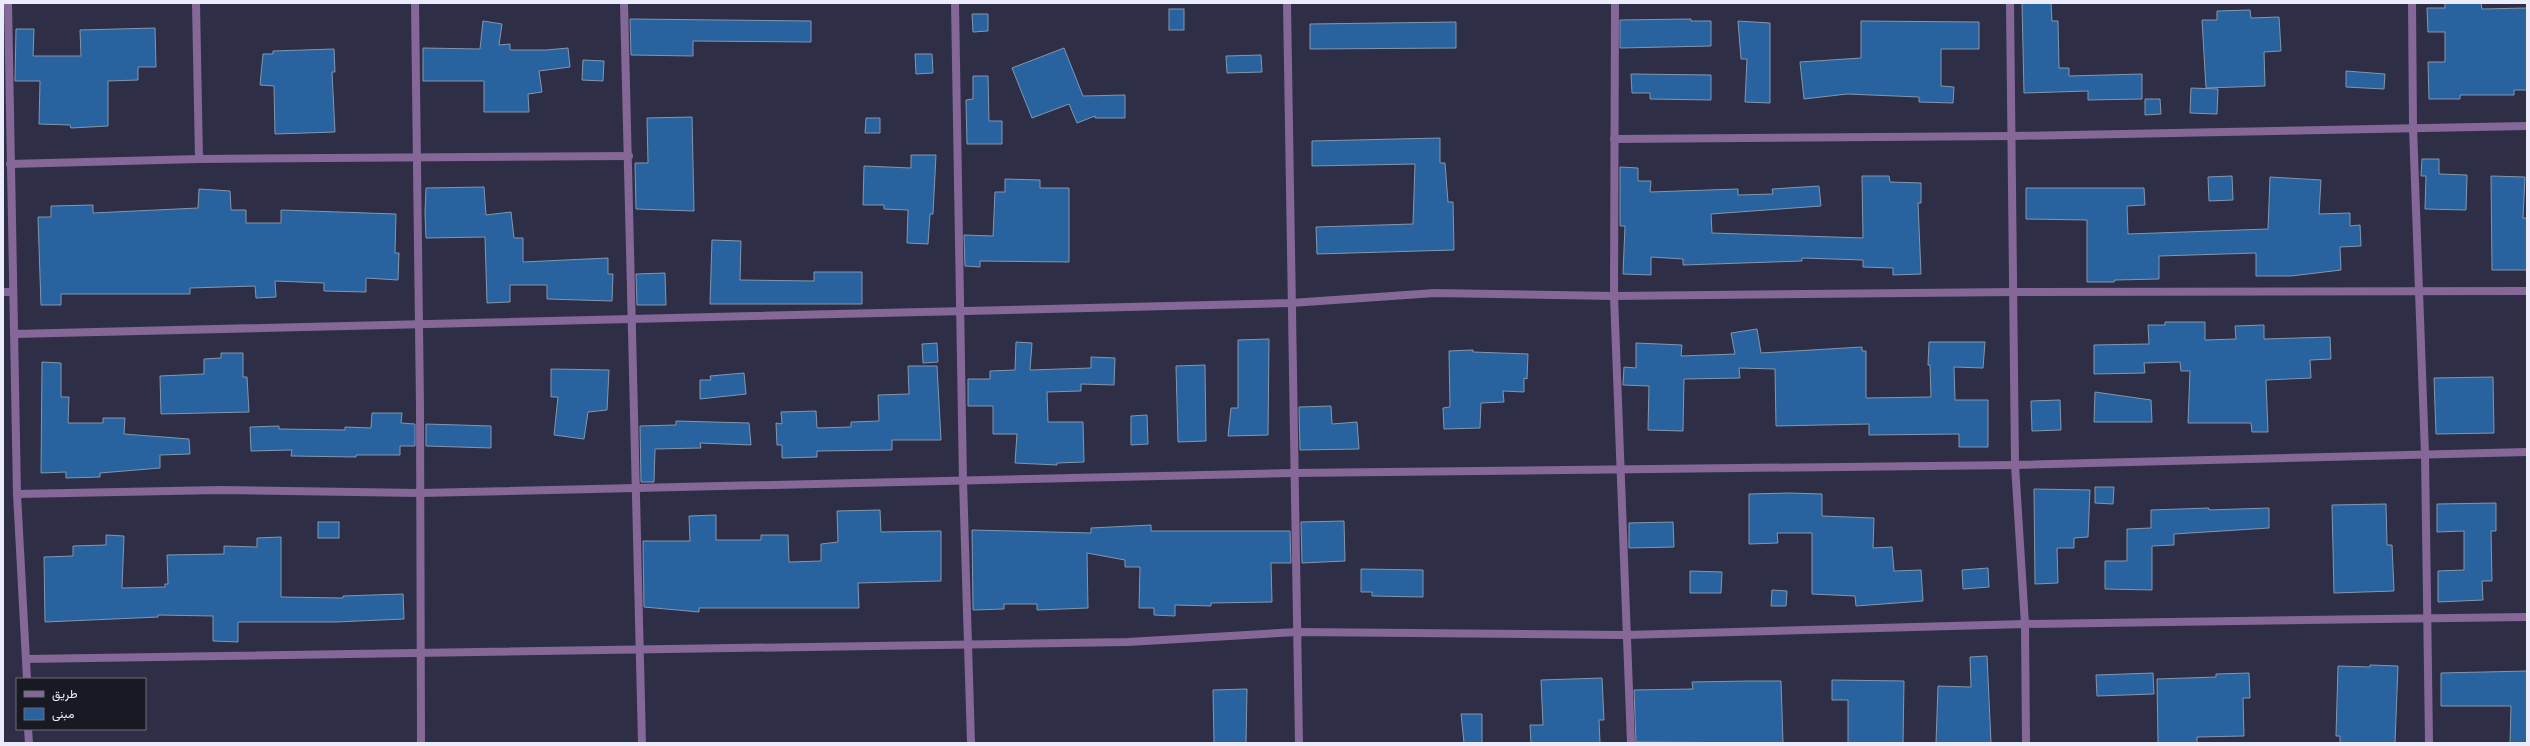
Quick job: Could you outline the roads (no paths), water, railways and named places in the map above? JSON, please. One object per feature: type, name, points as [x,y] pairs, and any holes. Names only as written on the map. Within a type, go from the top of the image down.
[{"type":"street","points":[[8,3],[6,56],[10,164],[17,494],[27,678]]},
{"type":"street","points":[[196,3],[199,159]]},
{"type":"street","points":[[415,3],[419,323],[421,743]]},
{"type":"street","points":[[624,3],[629,156],[635,486],[641,651],[642,743]]},
{"type":"street","points":[[956,3],[963,480],[971,743]]},
{"type":"street","points":[[1287,3],[1293,473],[1299,743]]},
{"type":"street","points":[[1615,3],[1614,296],[1630,743]]},
{"type":"street","points":[[2010,3],[2015,292],[2015,465],[2025,624],[2026,743]]},
{"type":"street","points":[[2412,3],[2413,128],[2417,290],[2424,454],[2429,743]]},
{"type":"street","points":[[1614,139],[2013,136],[2527,126]]},
{"type":"street","points":[[10,164],[199,159],[629,156]]},
{"type":"street","points":[[14,334],[1291,303],[1435,293],[1614,296],[2015,292],[2417,290],[2527,291]]},
{"type":"street","points":[[3,292],[13,292]]},
{"type":"street","points":[[17,494],[220,490],[420,493],[635,486],[1293,473],[1620,471],[2015,465],[2527,452]]},
{"type":"street","points":[[26,659],[641,651],[1128,642],[1296,632],[1625,634],[2025,624],[2527,617]]},
{"type":"street","points":[[28,730],[29,743]]}]
